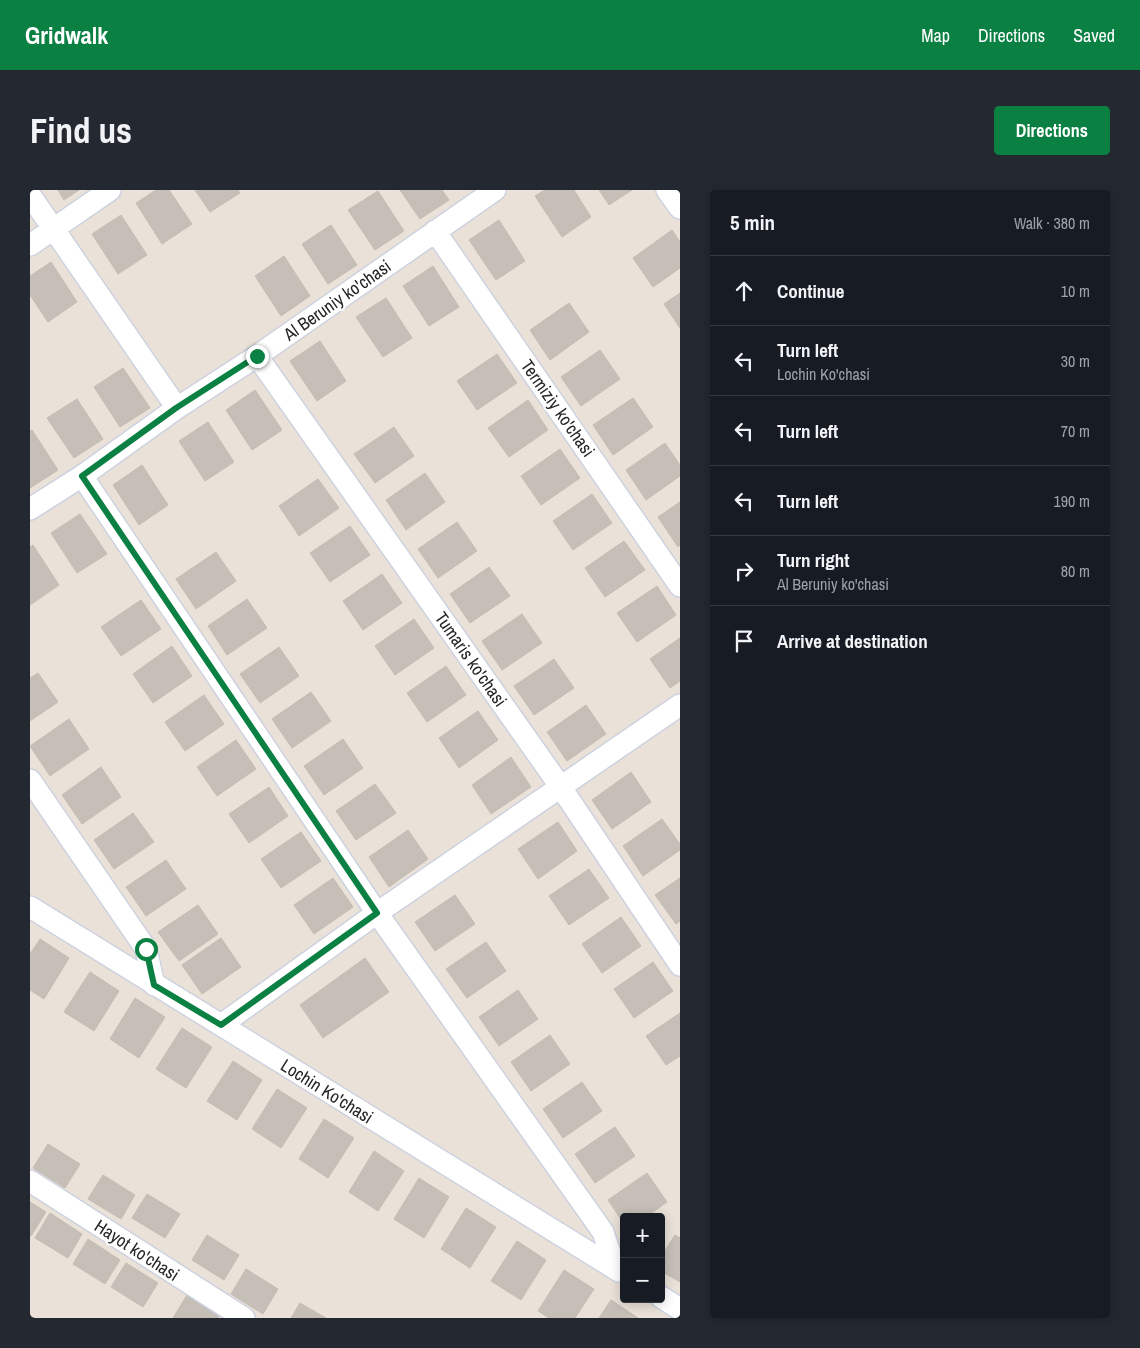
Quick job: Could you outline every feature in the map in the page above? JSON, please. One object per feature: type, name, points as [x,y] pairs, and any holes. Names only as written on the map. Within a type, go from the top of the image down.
[{"type":"street","points":[[30,245],[110,190]]},
{"type":"street","name":"Al Beruniy ko'chasi","points":[[30,510],[82,476],[176,408],[257,356],[435,230],[495,190]]},
{"type":"street","points":[[667,190],[680,208]]},
{"type":"street","points":[[30,195],[176,408]]},
{"type":"street","name":"Termiziy ko'chasi","points":[[435,230],[680,586]]},
{"type":"street","name":"Tumaris ko'chasi","points":[[257,356],[560,786],[680,965]]},
{"type":"street","points":[[82,476],[377,913],[603,1232],[620,1271]]},
{"type":"street","points":[[221,1025],[377,913],[680,705]]},
{"type":"street","points":[[30,780],[146,949],[154,985]]},
{"type":"street","name":"Lochin Ko'chasi","points":[[30,907],[620,1271]]},
{"type":"street","name":"Hayot ko'chasi","points":[[30,1181],[244,1318]]},
{"type":"street","points":[[665,1300],[680,1309]]},
{"type":"building","points":[[58,190],[79,190],[64,200]]},
{"type":"building","points":[[156,190],[169,190],[192,224],[162,244],[136,203]]},
{"type":"building","points":[[195,190],[238,190],[240,193],[210,212]]},
{"type":"building","points":[[400,190],[442,190],[449,200],[420,219]]},
{"type":"building","points":[[545,190],[574,190],[591,217],[562,237],[535,196]]},
{"type":"building","points":[[599,190],[632,190],[609,205]]},
{"type":"building","points":[[378,191],[404,231],[375,250],[348,210]]},
{"type":"building","points":[[121,215],[147,255],[118,274],[92,234]]},
{"type":"building","points":[[499,220],[525,261],[496,280],[469,240]]},
{"type":"building","points":[[331,225],[357,265],[328,284],[302,244]]},
{"type":"building","points":[[672,230],[680,242],[680,268],[653,287],[633,258]]},
{"type":"building","points":[[284,256],[310,296],[281,316],[255,276]]},
{"type":"building","points":[[51,262],[77,302],[48,322],[30,295],[30,276]]},
{"type":"building","points":[[433,266],[459,307],[429,326],[403,286]]},
{"type":"building","points":[[680,293],[680,328],[664,304]]},
{"type":"building","points":[[386,298],[412,338],[383,357],[356,317]]},
{"type":"building","points":[[569,303],[589,332],[550,360],[530,330]]},
{"type":"building","points":[[320,341],[346,381],[317,401],[290,361]]},
{"type":"building","points":[[600,350],[620,379],[581,406],[561,377]]},
{"type":"building","points":[[497,354],[517,383],[477,410],[457,381]]},
{"type":"building","points":[[123,368],[150,408],[120,427],[94,387]]},
{"type":"building","points":[[255,390],[282,430],[252,450],[226,410]]},
{"type":"building","points":[[633,398],[653,427],[613,455],[593,425]]},
{"type":"building","points":[[77,399],[103,439],[74,458],[47,418]]},
{"type":"building","points":[[528,400],[548,430],[509,457],[488,428]]},
{"type":"building","points":[[208,422],[234,462],[205,481],[179,441]]},
{"type":"building","points":[[394,427],[414,456],[375,483],[354,454]]},
{"type":"building","points":[[32,430],[58,470],[30,488],[30,431]]},
{"type":"building","points":[[665,443],[680,465],[680,476],[646,500],[626,470]]},
{"type":"building","points":[[560,449],[580,478],[541,505],[521,476]]},
{"type":"building","points":[[142,465],[168,505],[139,525],[113,485]]},
{"type":"building","points":[[425,473],[445,502],[406,530],[386,500]]},
{"type":"building","points":[[318,479],[339,508],[299,536],[279,506]]},
{"type":"building","points":[[592,494],[612,523],[573,550],[553,521]]},
{"type":"building","points":[[680,502],[680,545],[678,547],[658,517]]},
{"type":"building","points":[[80,514],[107,554],[77,573],[51,533]]},
{"type":"building","points":[[457,522],[477,551],[438,578],[418,549]]},
{"type":"building","points":[[350,526],[370,555],[330,582],[310,553]]},
{"type":"building","points":[[624,541],[645,570],[605,597],[585,568]]},
{"type":"building","points":[[33,545],[59,585],[30,605],[30,547]]},
{"type":"building","points":[[216,552],[236,581],[196,609],[176,579]]},
{"type":"building","points":[[489,567],[510,596],[470,623],[450,594]]},
{"type":"building","points":[[382,574],[402,603],[363,630],[343,601]]},
{"type":"building","points":[[657,586],[676,615],[637,642],[617,613]]},
{"type":"building","points":[[247,599],[267,628],[227,655],[208,626]]},
{"type":"building","points":[[141,600],[161,629],[121,656],[101,627]]},
{"type":"building","points":[[522,614],[542,643],[502,670],[482,641]]},
{"type":"building","points":[[414,619],[434,648],[395,675],[375,646]]},
{"type":"building","points":[[680,638],[680,681],[670,688],[650,659]]},
{"type":"building","points":[[172,646],[192,676],[153,703],[133,674]]},
{"type":"building","points":[[279,647],[299,676],[260,703],[240,674]]},
{"type":"building","points":[[554,659],[574,688],[534,715],[514,686]]},
{"type":"building","points":[[446,666],[466,695],[427,722],[407,693]]},
{"type":"building","points":[[38,673],[58,702],[30,721],[30,678]]},
{"type":"building","points":[[311,692],[331,721],[292,748],[272,719]]},
{"type":"building","points":[[204,695],[224,724],[185,751],[165,722]]},
{"type":"building","points":[[586,705],[606,734],[567,761],[547,732]]},
{"type":"building","points":[[478,711],[498,740],[459,768],[439,738]]},
{"type":"building","points":[[69,719],[89,749],[50,776],[30,746]]},
{"type":"building","points":[[343,739],[363,768],[324,795],[304,766]]},
{"type":"building","points":[[236,740],[256,769],[217,796],[197,767]]},
{"type":"building","points":[[511,757],[531,787],[491,814],[472,785]]},
{"type":"building","points":[[101,767],[121,797],[82,824],[62,795]]},
{"type":"building","points":[[631,772],[651,802],[612,829],[592,800]]},
{"type":"building","points":[[375,784],[396,813],[356,840],[336,811]]},
{"type":"building","points":[[269,787],[288,816],[249,843],[229,814]]},
{"type":"building","points":[[133,813],[154,842],[114,869],[94,840]]},
{"type":"building","points":[[662,819],[680,844],[680,850],[643,876],[623,846]]},
{"type":"building","points":[[558,822],[577,851],[538,879],[518,849]]},
{"type":"building","points":[[408,830],[428,859],[389,887],[369,857]]},
{"type":"building","points":[[301,832],[321,861],[281,888],[261,859]]},
{"type":"building","points":[[166,860],[186,889],[146,916],[126,887]]},
{"type":"building","points":[[589,869],[609,898],[569,925],[549,896]]},
{"type":"building","points":[[333,878],[353,907],[314,934],[294,905]]},
{"type":"building","points":[[680,878],[680,921],[676,924],[655,895]]},
{"type":"building","points":[[455,895],[475,924],[435,951],[415,922]]},
{"type":"building","points":[[198,905],[218,934],[179,961],[158,932]]},
{"type":"building","points":[[621,917],[641,946],[602,973],[582,944]]},
{"type":"building","points":[[221,938],[241,967],[202,994],[182,965]]},
{"type":"building","points":[[40,939],[69,958],[44,999],[30,990],[30,954]]},
{"type":"building","points":[[486,942],[506,971],[467,998],[446,969]]},
{"type":"building","points":[[365,958],[389,992],[323,1038],[300,1005]]},
{"type":"building","points":[[653,962],[673,991],[634,1018],[614,989]]},
{"type":"building","points":[[90,972],[119,991],[94,1031],[64,1012]]},
{"type":"building","points":[[518,990],[538,1019],[499,1046],[479,1017]]},
{"type":"building","points":[[135,998],[165,1017],[139,1058],[110,1039]]},
{"type":"building","points":[[680,1013],[680,1056],[666,1065],[646,1036]]},
{"type":"building","points":[[182,1028],[212,1047],[186,1088],[156,1069]]},
{"type":"building","points":[[550,1035],[570,1064],[531,1091],[511,1062]]},
{"type":"building","points":[[233,1061],[262,1080],[237,1120],[207,1101]]},
{"type":"building","points":[[582,1082],[602,1111],[563,1138],[543,1109]]},
{"type":"building","points":[[277,1089],[307,1108],[281,1148],[252,1129]]},
{"type":"building","points":[[324,1119],[354,1138],[328,1178],[299,1159]]},
{"type":"building","points":[[615,1127],[635,1156],[595,1183],[575,1154]]},
{"type":"building","points":[[48,1144],[80,1164],[65,1188],[33,1168]]},
{"type":"building","points":[[374,1151],[404,1171],[378,1211],[349,1192]]},
{"type":"building","points":[[647,1173],[667,1202],[652,1213],[620,1213],[620,1218],[608,1200]]},
{"type":"building","points":[[103,1175],[135,1195],[121,1219],[88,1199]]},
{"type":"building","points":[[419,1178],[449,1197],[424,1238],[394,1219]]},
{"type":"building","points":[[147,1194],[180,1214],[165,1238],[132,1218]]},
{"type":"building","points":[[30,1202],[46,1212],[31,1236],[30,1236]]},
{"type":"building","points":[[466,1208],[496,1227],[470,1268],[441,1249]]},
{"type":"building","points":[[50,1213],[82,1234],[68,1258],[35,1238]]},
{"type":"building","points":[[207,1235],[239,1255],[224,1280],[192,1260]]},
{"type":"building","points":[[675,1235],[680,1238],[680,1282],[665,1273],[665,1251]]},
{"type":"building","points":[[88,1239],[120,1260],[105,1284],[73,1264]]},
{"type":"building","points":[[517,1241],[546,1260],[521,1300],[491,1281]]},
{"type":"building","points":[[126,1263],[158,1283],[143,1307],[111,1287]]},
{"type":"building","points":[[246,1269],[278,1289],[263,1314],[231,1294]]},
{"type":"building","points":[[564,1270],[594,1289],[575,1318],[549,1318],[538,1311]]},
{"type":"building","points":[[187,1295],[219,1315],[218,1318],[173,1318]]},
{"type":"building","points":[[611,1300],[638,1318],[599,1318]]},
{"type":"building","points":[[300,1303],[326,1318],[291,1318]]},
{"type":"route","points":[[146,949],[154,985],[221,1025],[377,913],[82,476],[176,408],[257,356]]}]
